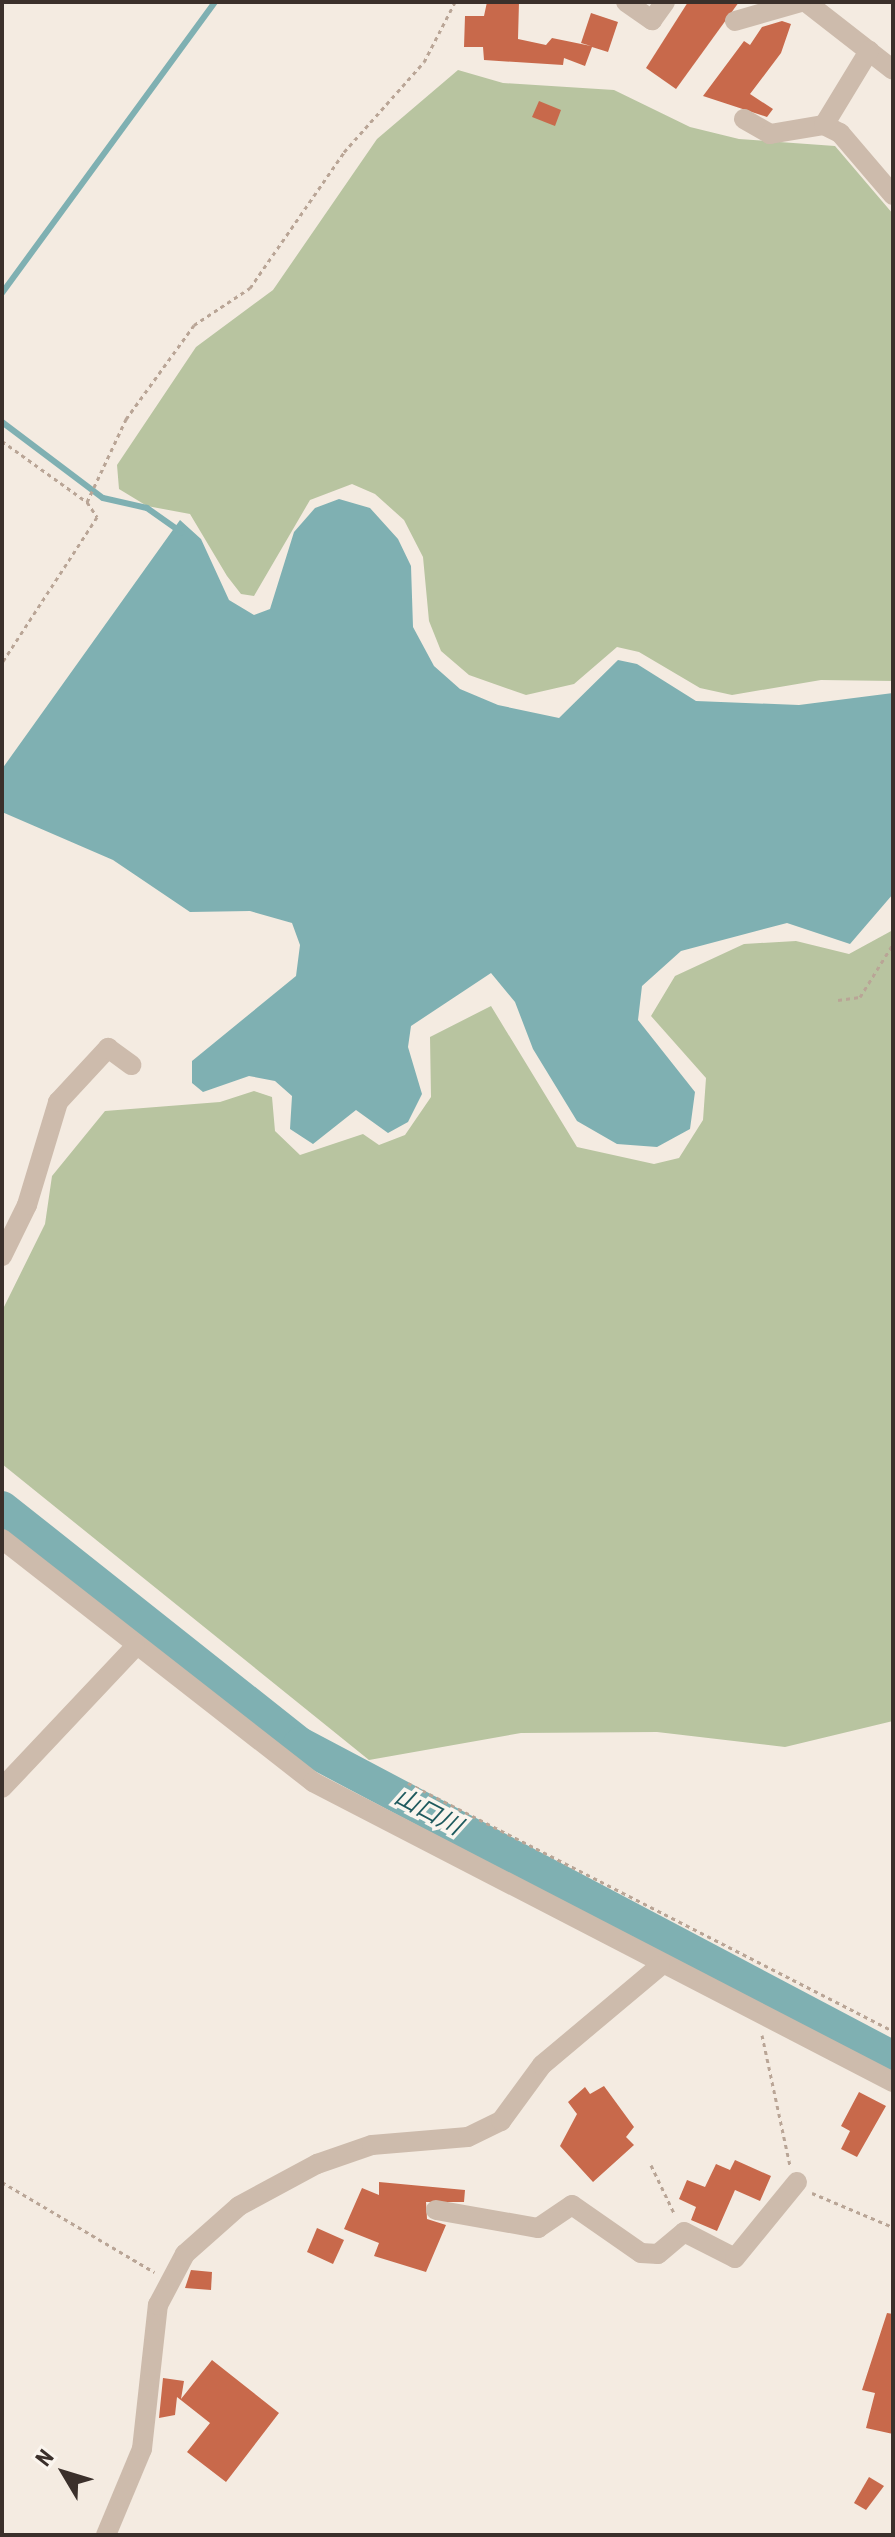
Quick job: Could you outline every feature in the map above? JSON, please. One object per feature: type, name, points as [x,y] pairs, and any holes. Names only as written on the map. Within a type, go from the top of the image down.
[{"type":"street","points":[[626,2],[652,20],[665,2]]},
{"type":"street","points":[[735,21],[803,2],[893,70]]},
{"type":"street","points":[[824,125],[869,51]]},
{"type":"street","points":[[744,119],[770,134],[824,125],[867,159],[893,195]]},
{"type":"street","points":[[2,1256],[27,1205],[58,1102],[108,1048],[131,1065]]},
{"type":"street","points":[[2,1539],[135,1647],[313,1782],[761,2019],[893,2082]]},
{"type":"street","points":[[2,1788],[135,1647]]},
{"type":"street","points":[[106,2535],[142,2449],[151,2343],[167,2279],[239,2206],[317,2164],[372,2145],[468,2137],[501,2121],[542,2065],[660,1966]]},
{"type":"street","points":[[436,2210],[538,2228],[572,2205],[649,2255],[684,2232],[725,2258],[743,2255],[797,2182]]},
{"type":"path","points":[[87,502],[98,488],[114,441],[194,325],[250,288],[344,152],[424,62],[455,2]]},
{"type":"path","points":[[2,441],[87,502],[95,525],[2,663]]},
{"type":"path","points":[[838,1000],[860,997],[893,944]]},
{"type":"path","points":[[408,1783],[893,2031]]},
{"type":"path","points":[[761,2019],[797,2182],[893,2227]]},
{"type":"path","points":[[651,2165],[684,2232]]},
{"type":"path","points":[[2,2182],[167,2279]]},
{"type":"green space","points":[[458,70],[503,83],[614,90],[690,127],[739,139],[835,146],[893,214],[893,681],[821,680],[732,695],[700,688],[639,652],[617,647],[574,684],[526,695],[469,675],[441,651],[429,621],[423,557],[404,520],[375,494],[352,484],[310,500],[254,596],[241,594],[190,514],[147,506],[119,489],[117,465],[196,347],[273,290],[377,139]]},
{"type":"green space","points":[[893,930],[893,1721],[785,1747],[657,1732],[521,1733],[369,1760],[2,1464],[2,1311],[45,1224],[52,1176],[105,1111],[220,1102],[254,1091],[272,1097],[275,1131],[300,1155],[363,1134],[379,1145],[405,1135],[431,1097],[430,1037],[491,1006],[577,1147],[654,1164],[679,1158],[703,1120],[706,1078],[651,1016],[675,976],[744,944],[796,941],[849,954]]},
{"type":"water","points":[[339,499],[370,508],[398,539],[411,566],[413,627],[434,666],[460,689],[498,705],[559,718],[618,660],[637,664],[696,701],[799,705],[893,693],[893,894],[850,944],[787,923],[681,951],[642,986],[638,1020],[695,1092],[690,1129],[657,1147],[617,1144],[577,1121],[533,1049],[515,1002],[491,973],[411,1026],[408,1047],[422,1094],[408,1122],[388,1133],[356,1110],[313,1144],[290,1129],[292,1096],[275,1081],[249,1076],[203,1092],[192,1083],[192,1061],[296,976],[300,945],[292,923],[250,911],[190,912],[113,860],[2,812],[2,769],[180,520],[201,539],[229,600],[254,615],[270,609],[294,532],[315,508]]},
{"type":"building","points":[[487,2],[519,2],[518,39],[546,45],[552,38],[591,46],[581,43],[591,13],[618,22],[608,52],[592,47],[585,66],[564,58],[563,65],[484,60],[483,47],[464,47],[465,16],[484,16]]},
{"type":"building","points":[[688,2],[739,2],[676,89],[646,68]]},
{"type":"building","points":[[782,21],[791,24],[781,53],[750,94],[773,109],[767,117],[703,96],[744,41],[750,45],[762,27]]},
{"type":"building","points":[[539,101],[561,110],[555,126],[532,117]]},
{"type":"building","points":[[604,2086],[634,2127],[626,2137],[634,2145],[593,2182],[560,2146],[577,2114],[568,2102],[585,2087],[590,2094]]},
{"type":"building","points":[[859,2092],[886,2106],[857,2157],[841,2149],[850,2131],[841,2126]]},
{"type":"building","points":[[735,2160],[771,2176],[760,2201],[735,2190],[717,2231],[691,2220],[696,2207],[679,2199],[687,2180],[705,2187],[716,2164],[730,2170]]},
{"type":"building","points":[[379,2182],[465,2190],[464,2202],[426,2202],[427,2219],[446,2225],[426,2272],[374,2256],[379,2243],[344,2229],[362,2188],[379,2195]]},
{"type":"building","points":[[317,2228],[344,2240],[333,2264],[307,2252]]},
{"type":"building","points":[[191,2270],[212,2272],[211,2290],[185,2288]]},
{"type":"building","points":[[887,2313],[893,2314],[893,2434],[866,2428],[875,2393],[862,2390]]},
{"type":"building","points":[[212,2360],[279,2413],[226,2482],[187,2452],[210,2423],[177,2397],[175,2415],[159,2418],[163,2378],[184,2381],[181,2399]]},
{"type":"building","points":[[869,2477],[884,2486],[866,2510],[854,2503]]},
{"type":"waterway","points":[[2,293],[215,2]]},
{"type":"waterway","points":[[2,422],[103,498],[147,508],[181,532]]},
{"type":"waterway","name":"山口川","points":[[2,1508],[300,1744],[893,2058]]}]
